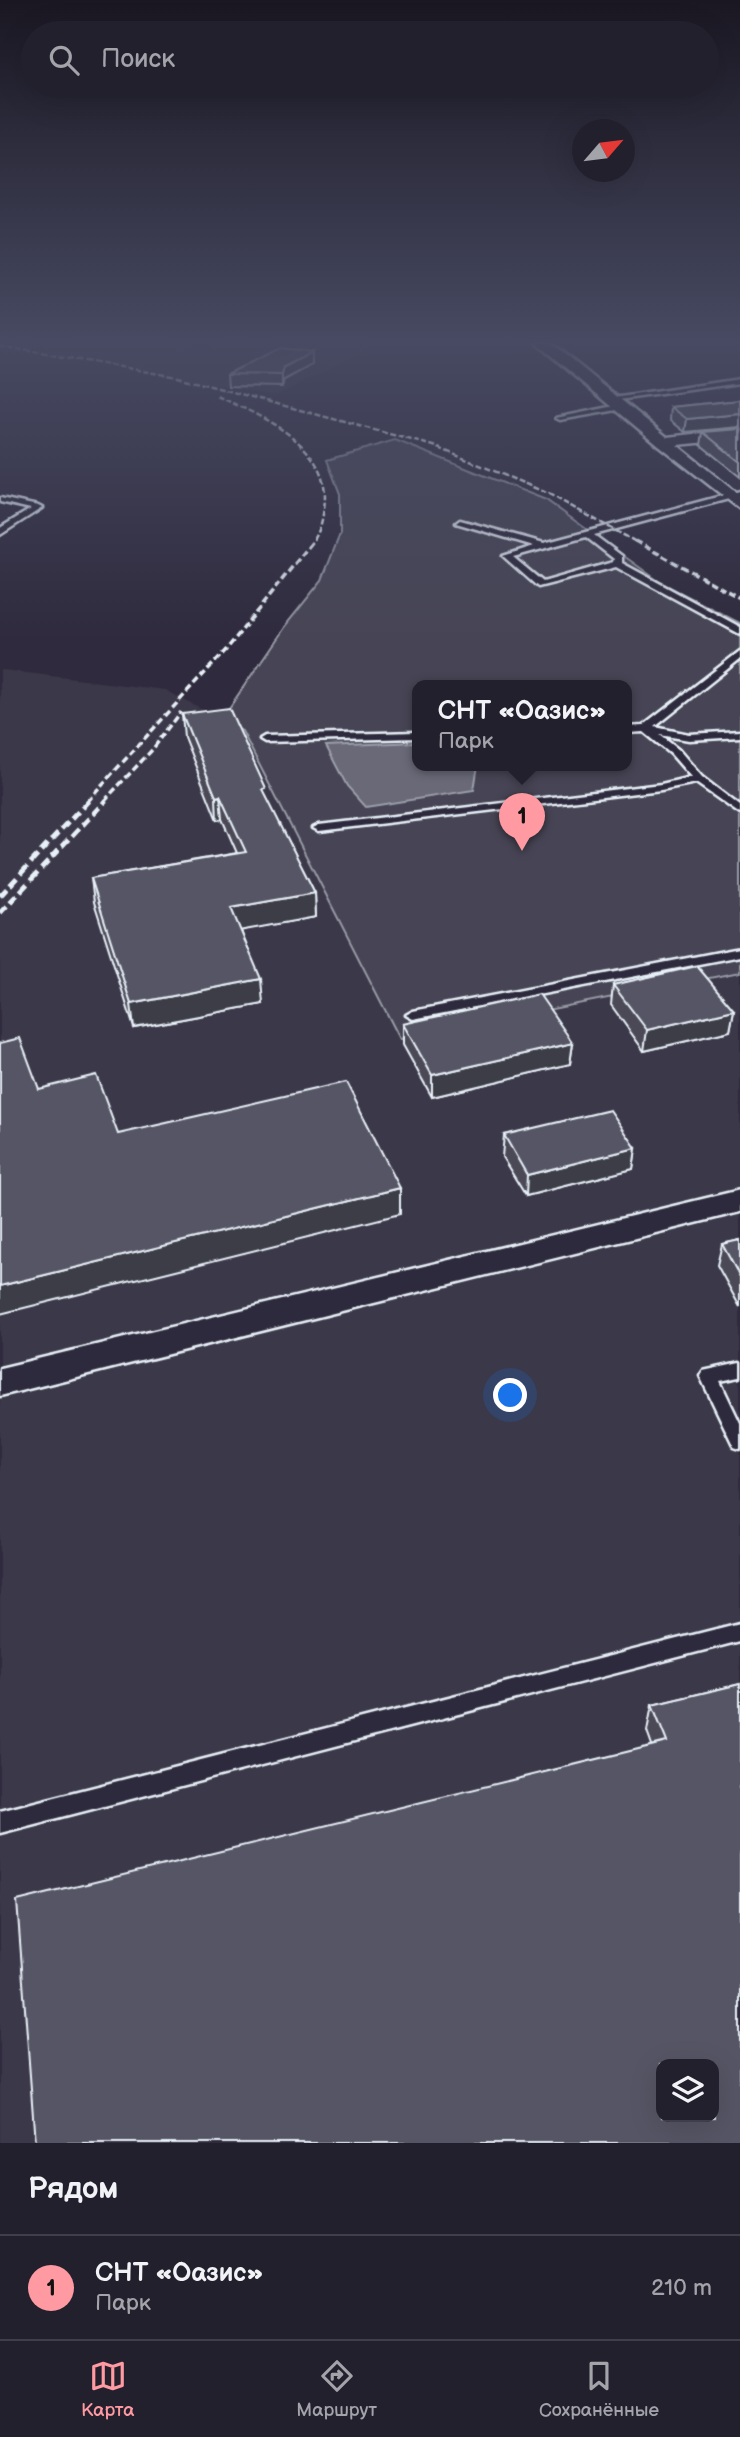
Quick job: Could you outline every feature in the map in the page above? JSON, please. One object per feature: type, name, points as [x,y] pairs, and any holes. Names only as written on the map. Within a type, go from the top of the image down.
[{"type":"street","points":[[664,443],[736,497]]},
{"type":"street","points":[[0,1382],[740,1201]]},
{"type":"lane","points":[[736,497],[507,556],[541,585],[617,564],[740,631]]},
{"type":"lane","points":[[0,500],[38,509],[0,532]]},
{"type":"lane","points":[[460,523],[544,546]]},
{"type":"lane","points":[[589,535],[620,558],[617,564]]},
{"type":"lane","points":[[646,729],[740,654]]},
{"type":"lane","points":[[646,729],[675,752],[698,779],[740,811]]},
{"type":"lane","points":[[632,730],[646,729],[689,737],[740,734]]},
{"type":"lane","points":[[265,739],[412,735]]},
{"type":"lane","points":[[319,828],[661,787],[698,779]]},
{"type":"lane","points":[[413,1016],[740,952]]},
{"type":"lane","points":[[740,1370],[709,1376],[740,1442]]},
{"type":"lane","points":[[0,1822],[740,1632]]},
{"type":"shaded area","points":[[385,443],[403,443],[546,500],[660,582],[740,623],[740,972],[400,1039],[242,731],[221,720],[285,626],[322,580],[340,534],[340,494],[327,460]]},
{"type":"shaded area","points":[[3,670],[165,690],[242,731],[401,1039],[740,972],[740,2143],[0,2143],[0,671]]},
{"type":"water","points":[[412,742],[412,771],[477,771],[474,790],[366,807],[347,786],[326,746]]},
{"type":"building","points":[[717,443],[740,443],[740,462]]},
{"type":"building","points":[[229,708],[266,789],[263,790],[315,893],[231,908],[261,979],[131,1004],[91,878],[246,852],[220,796],[216,797],[182,714]]},
{"type":"building","points":[[697,966],[734,1010],[647,1030],[613,985]]},
{"type":"building","points":[[539,994],[573,1043],[432,1075],[403,1024]]},
{"type":"building","points":[[20,1038],[39,1089],[96,1075],[118,1134],[346,1082],[400,1188],[0,1286],[0,1043]]},
{"type":"building","points":[[610,1110],[636,1148],[527,1175],[504,1135]]},
{"type":"building","points":[[740,1240],[740,1277],[722,1244]]},
{"type":"building","points":[[740,1684],[740,2143],[35,2143],[17,1901],[667,1742],[652,1705]]},
{"type":"railway","points":[[298,443],[318,467],[324,486],[324,508],[312,543]]},
{"type":"railway","points":[[423,443],[547,493],[638,543]]},
{"type":"railway","points":[[87,801],[226,650],[313,541]]},
{"type":"railway","points":[[635,541],[740,598]]},
{"type":"railway","points":[[104,801],[152,750],[181,712]]},
{"type":"railway","points":[[0,896],[89,800]]},
{"type":"railway","points":[[0,913],[106,800]]},
{"type":"place","name":"СНТ «Оазис»","points":[[522,851]]}]
